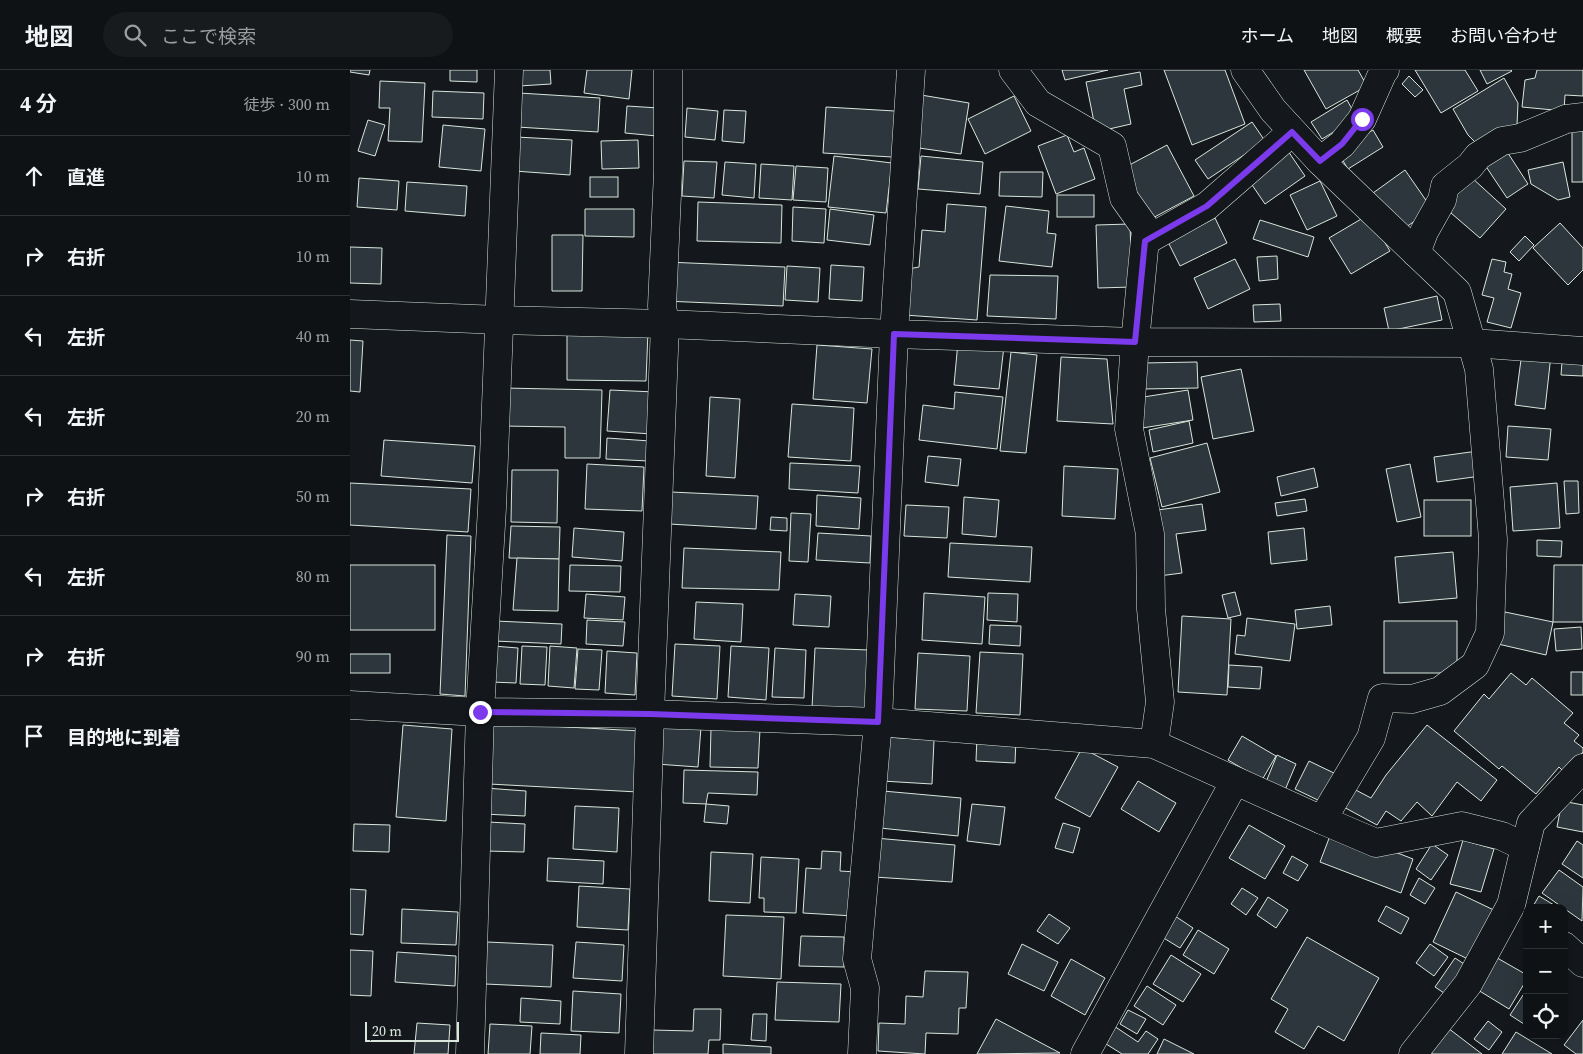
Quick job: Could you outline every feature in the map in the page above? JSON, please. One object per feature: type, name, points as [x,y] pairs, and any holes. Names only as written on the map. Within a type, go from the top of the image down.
[{"type":"street","points":[[470,1054],[480,712],[492,508],[509,70]]},
{"type":"street","points":[[639,1054],[665,324],[662,306],[668,172],[668,70]]},
{"type":"street","points":[[862,1054],[865,988],[857,959],[878,722],[894,334],[910,70]]},
{"type":"street","points":[[1013,70],[1038,102],[1112,146],[1124,198],[1146,229],[1129,428],[1150,534],[1151,609],[1160,702],[1154,744]]},
{"type":"street","points":[[1245,70],[1273,110],[1292,132],[1457,292],[1479,369],[1493,539],[1490,633],[1475,665],[1440,691],[1412,699],[1382,698],[1371,738],[1322,820]]},
{"type":"street","points":[[1320,161],[1342,144],[1362,119],[1383,70]]},
{"type":"street","points":[[1416,253],[1424,232],[1442,200],[1445,186],[1470,166],[1478,156],[1502,141],[1520,138],[1566,119],[1583,117]]},
{"type":"street","points":[[1145,241],[1207,206],[1292,132]]},
{"type":"street","points":[[350,314],[1135,342],[1472,343],[1583,351]]},
{"type":"street","points":[[350,705],[480,712],[650,714],[878,722],[1154,744],[1376,843],[1462,826],[1502,836],[1525,847]]},
{"type":"street","points":[[1413,1054],[1468,984],[1519,911],[1525,847],[1531,823],[1583,768]]},
{"type":"street","points":[[1085,1054],[1235,781]]},
{"type":"street","points":[[1567,949],[1583,963]]},
{"type":"building","points":[[350,70],[370,70],[369,75],[350,72]]},
{"type":"building","points":[[450,70],[477,70],[477,82],[450,81]]},
{"type":"building","points":[[518,70],[550,70],[551,84],[519,86]]},
{"type":"building","points":[[587,70],[632,70],[629,99],[584,93]]},
{"type":"building","points":[[1062,70],[1108,70],[1065,80]]},
{"type":"building","points":[[1164,70],[1225,70],[1245,124],[1192,145]]},
{"type":"building","points":[[1304,70],[1358,70],[1367,86],[1326,109]]},
{"type":"building","points":[[1415,70],[1465,70],[1478,91],[1441,113]]},
{"type":"building","points":[[1480,70],[1511,70],[1512,71],[1487,84]]},
{"type":"building","points":[[1537,70],[1583,70],[1583,96],[1565,95],[1564,111],[1522,107],[1525,80],[1535,78]]},
{"type":"building","points":[[1140,72],[1142,85],[1124,89],[1131,124],[1096,132],[1086,82]]},
{"type":"building","points":[[1409,76],[1423,90],[1415,97],[1402,84]]},
{"type":"building","points":[[1504,78],[1518,103],[1517,125],[1479,146],[1468,135],[1453,109]]},
{"type":"building","points":[[380,81],[425,83],[422,142],[388,141],[390,108],[379,108]]},
{"type":"building","points":[[433,91],[484,93],[483,119],[432,117]]},
{"type":"building","points":[[519,93],[600,98],[598,132],[517,127]]},
{"type":"building","points":[[921,95],[969,103],[961,154],[912,147]]},
{"type":"building","points":[[1014,96],[1031,131],[985,154],[968,119]]},
{"type":"building","points":[[1347,100],[1357,118],[1322,139],[1311,122]]},
{"type":"building","points":[[627,106],[659,108],[657,136],[625,133]]},
{"type":"building","points":[[826,107],[895,111],[892,157],[823,153]]},
{"type":"building","points":[[687,108],[718,111],[715,140],[685,137]]},
{"type":"building","points":[[724,110],[746,111],[744,143],[722,141]]},
{"type":"building","points":[[368,120],[385,125],[375,156],[358,151]]},
{"type":"building","points":[[1252,122],[1265,141],[1208,179],[1195,160]]},
{"type":"building","points":[[443,125],[485,129],[481,171],[439,167]]},
{"type":"building","points":[[1572,125],[1583,125],[1583,182],[1572,182]]},
{"type":"building","points":[[1373,130],[1383,147],[1348,169],[1337,151]]},
{"type":"building","points":[[1067,135],[1074,152],[1084,148],[1095,179],[1056,194],[1038,146]]},
{"type":"building","points":[[516,137],[572,140],[570,175],[514,171]]},
{"type":"building","points":[[638,140],[639,168],[602,169],[601,141]]},
{"type":"building","points":[[1167,145],[1194,196],[1147,221],[1120,170]]},
{"type":"building","points":[[1504,147],[1528,184],[1507,198],[1483,162]]},
{"type":"building","points":[[1288,151],[1305,176],[1265,204],[1248,179]]},
{"type":"building","points":[[834,156],[892,163],[886,213],[828,207]]},
{"type":"building","points":[[921,156],[983,162],[980,194],[918,189]]},
{"type":"building","points":[[684,161],[717,162],[714,198],[682,196]]},
{"type":"building","points":[[725,162],[756,164],[754,198],[722,195]]},
{"type":"building","points":[[1563,162],[1570,197],[1558,200],[1531,184],[1528,170]]},
{"type":"building","points":[[761,164],[794,166],[792,200],[759,198]]},
{"type":"building","points":[[796,166],[828,168],[826,202],[793,200]]},
{"type":"building","points":[[1405,170],[1432,209],[1399,232],[1373,193]]},
{"type":"building","points":[[1000,172],[1043,172],[1042,197],[999,196]]},
{"type":"building","points":[[590,177],[618,177],[618,197],[590,197]]},
{"type":"building","points":[[1471,177],[1506,209],[1480,238],[1444,207]]},
{"type":"building","points":[[359,178],[399,181],[397,210],[357,207]]},
{"type":"building","points":[[1320,181],[1337,216],[1307,230],[1290,195]]},
{"type":"building","points":[[407,182],[467,186],[465,216],[405,211]]},
{"type":"building","points":[[1057,195],[1094,195],[1094,217],[1057,217]]},
{"type":"building","points":[[698,202],[782,205],[781,243],[697,241]]},
{"type":"building","points":[[947,204],[986,207],[977,320],[904,315],[908,269],[919,267],[922,230],[945,232]]},
{"type":"building","points":[[1006,206],[1049,211],[1047,233],[1056,234],[1052,267],[999,261]]},
{"type":"building","points":[[793,207],[826,209],[824,243],[792,241]]},
{"type":"building","points":[[585,209],[634,209],[634,237],[585,236]]},
{"type":"building","points":[[830,209],[874,215],[870,245],[827,240]]},
{"type":"building","points":[[1368,215],[1390,251],[1351,274],[1329,238]]},
{"type":"building","points":[[1215,218],[1227,243],[1180,266],[1168,242]]},
{"type":"building","points":[[1260,220],[1314,237],[1308,257],[1253,239]]},
{"type":"building","points":[[1560,223],[1583,248],[1583,270],[1568,285],[1533,248]]},
{"type":"building","points":[[1130,224],[1132,287],[1098,288],[1096,225]]},
{"type":"building","points":[[552,235],[583,235],[582,291],[552,291]]},
{"type":"building","points":[[1525,236],[1534,245],[1519,261],[1510,252]]},
{"type":"building","points":[[350,247],[382,248],[381,284],[350,283]]},
{"type":"building","points":[[1277,256],[1278,279],[1259,281],[1257,257]]},
{"type":"building","points":[[1235,259],[1250,289],[1208,309],[1194,278]]},
{"type":"building","points":[[1492,259],[1506,262],[1504,272],[1512,274],[1508,289],[1521,293],[1511,328],[1487,322],[1494,298],[1482,295]]},
{"type":"building","points":[[666,262],[785,267],[783,306],[664,301]]},
{"type":"building","points":[[831,265],[864,267],[862,301],[829,299]]},
{"type":"building","points":[[787,266],[820,268],[818,302],[785,300]]},
{"type":"building","points":[[990,275],[1058,276],[1056,319],[987,316]]},
{"type":"building","points":[[1437,296],[1442,320],[1389,331],[1384,308]]},
{"type":"building","points":[[1280,304],[1281,321],[1254,322],[1253,305]]},
{"type":"building","points":[[567,328],[648,331],[646,381],[567,380]]},
{"type":"building","points":[[350,340],[363,341],[360,392],[350,391]]},
{"type":"building","points":[[958,342],[1004,346],[999,389],[954,385]]},
{"type":"building","points":[[817,345],[872,349],[867,403],[813,399]]},
{"type":"building","points":[[1011,352],[1037,355],[1026,453],[1000,451]]},
{"type":"building","points":[[1522,352],[1551,355],[1545,409],[1515,405]]},
{"type":"building","points":[[1061,357],[1107,359],[1113,424],[1057,421]]},
{"type":"building","points":[[1197,362],[1198,388],[1143,389],[1143,363]]},
{"type":"building","points":[[1562,362],[1583,364],[1583,376],[1561,375]]},
{"type":"building","points":[[1241,369],[1254,431],[1213,439],[1201,377]]},
{"type":"building","points":[[503,388],[602,390],[600,458],[565,458],[565,427],[502,426]]},
{"type":"building","points":[[610,390],[655,392],[652,434],[607,431]]},
{"type":"building","points":[[1188,390],[1193,420],[1142,428],[1137,398]]},
{"type":"building","points":[[955,392],[1003,397],[997,449],[919,440],[923,405],[954,409]]},
{"type":"building","points":[[710,397],[740,399],[735,478],[706,476]]},
{"type":"building","points":[[792,404],[854,408],[851,461],[788,457]]},
{"type":"building","points":[[1189,421],[1193,443],[1153,452],[1149,430]]},
{"type":"building","points":[[1508,426],[1551,429],[1548,460],[1506,457]]},
{"type":"building","points":[[607,438],[650,441],[649,461],[606,459]]},
{"type":"building","points":[[384,440],[475,446],[472,483],[381,476]]},
{"type":"building","points":[[1207,443],[1220,492],[1162,507],[1150,458]]},
{"type":"building","points":[[1478,451],[1481,476],[1437,482],[1434,457]]},
{"type":"building","points":[[928,456],[961,459],[958,486],[925,482]]},
{"type":"building","points":[[790,463],[860,466],[858,493],[789,489]]},
{"type":"building","points":[[587,464],[644,467],[642,511],[585,509]]},
{"type":"building","points":[[1410,464],[1421,517],[1397,522],[1386,469]]},
{"type":"building","points":[[1064,466],[1118,469],[1115,519],[1062,516]]},
{"type":"building","points":[[1314,468],[1318,487],[1281,496],[1277,477]]},
{"type":"building","points":[[512,470],[558,470],[557,523],[511,522]]},
{"type":"building","points":[[1564,481],[1578,481],[1579,513],[1566,514]]},
{"type":"building","points":[[350,483],[471,489],[468,532],[350,525]]},
{"type":"building","points":[[1557,483],[1560,528],[1513,531],[1510,487]]},
{"type":"building","points":[[671,492],[758,496],[756,529],[669,524]]},
{"type":"building","points":[[817,495],[861,498],[859,529],[816,526]]},
{"type":"building","points":[[964,497],[999,500],[996,537],[962,534]]},
{"type":"building","points":[[1305,499],[1307,511],[1277,516],[1275,503]]},
{"type":"building","points":[[1424,500],[1471,500],[1471,536],[1424,536]]},
{"type":"building","points":[[1202,504],[1206,530],[1176,534],[1182,573],[1159,576],[1150,511]]},
{"type":"building","points":[[906,505],[949,507],[947,538],[904,536]]},
{"type":"building","points":[[791,513],[811,514],[808,562],[789,561]]},
{"type":"building","points":[[771,517],[787,518],[787,531],[770,530]]},
{"type":"building","points":[[511,526],[560,527],[559,559],[509,558]]},
{"type":"building","points":[[574,528],[624,532],[622,561],[572,557]]},
{"type":"building","points":[[1304,528],[1307,560],[1271,564],[1268,532]]},
{"type":"building","points":[[818,533],[871,536],[870,563],[816,560]]},
{"type":"building","points":[[447,535],[471,536],[465,696],[440,694]]},
{"type":"building","points":[[1537,540],[1562,541],[1561,557],[1537,556]]},
{"type":"building","points":[[950,543],[1032,547],[1030,582],[948,577]]},
{"type":"building","points":[[684,548],[781,552],[779,590],[682,588]]},
{"type":"building","points":[[1453,552],[1457,598],[1399,603],[1395,557]]},
{"type":"building","points":[[517,558],[559,559],[558,611],[513,610]]},
{"type":"building","points":[[350,565],[435,565],[435,630],[350,630]]},
{"type":"building","points":[[570,565],[621,566],[620,592],[569,591]]},
{"type":"building","points":[[1554,565],[1583,565],[1583,622],[1553,622]]},
{"type":"building","points":[[1235,592],[1241,615],[1228,618],[1222,595]]},
{"type":"building","points":[[924,593],[985,597],[982,644],[922,640]]},
{"type":"building","points":[[988,593],[1018,594],[1017,622],[987,620]]},
{"type":"building","points":[[586,594],[625,597],[623,620],[584,618]]},
{"type":"building","points":[[795,594],[831,596],[829,627],[793,625]]},
{"type":"building","points":[[696,602],[743,604],[741,642],[694,639]]},
{"type":"building","points":[[1330,606],[1332,625],[1297,629],[1295,610]]},
{"type":"building","points":[[1505,612],[1553,622],[1546,655],[1498,644]]},
{"type":"building","points":[[1182,616],[1231,619],[1227,695],[1178,692]]},
{"type":"building","points":[[1247,618],[1295,624],[1290,661],[1235,654],[1237,635],[1245,636]]},
{"type":"building","points":[[587,620],[625,622],[623,646],[586,644]]},
{"type":"building","points":[[495,621],[562,624],[561,644],[494,641]]},
{"type":"building","points":[[1384,621],[1457,621],[1457,673],[1384,673]]},
{"type":"building","points":[[990,625],[1021,626],[1020,646],[989,644]]},
{"type":"building","points":[[1581,627],[1582,649],[1556,651],[1554,629]]},
{"type":"building","points":[[675,644],[720,646],[717,699],[672,696]]},
{"type":"building","points":[[493,646],[518,648],[516,683],[491,682]]},
{"type":"building","points":[[522,646],[547,647],[545,685],[520,684]]},
{"type":"building","points":[[550,646],[577,648],[574,688],[548,686]]},
{"type":"building","points":[[731,646],[769,648],[766,700],[728,697]]},
{"type":"building","points":[[775,648],[806,650],[804,698],[772,697]]},
{"type":"building","points":[[815,648],[869,650],[865,711],[812,708]]},
{"type":"building","points":[[578,649],[602,650],[599,690],[575,689]]},
{"type":"building","points":[[607,651],[637,653],[635,695],[605,693]]},
{"type":"building","points":[[980,652],[1023,654],[1020,715],[976,713]]},
{"type":"building","points":[[918,653],[970,656],[967,711],[915,709]]},
{"type":"building","points":[[350,654],[390,654],[390,673],[350,673]]},
{"type":"building","points":[[1229,665],[1262,667],[1260,689],[1228,687]]},
{"type":"building","points":[[1571,672],[1583,672],[1583,695],[1571,695]]},
{"type":"building","points":[[1511,673],[1526,685],[1532,678],[1573,713],[1564,723],[1579,735],[1574,741],[1583,748],[1583,752],[1565,773],[1559,767],[1536,794],[1502,766],[1499,769],[1454,731],[1484,694],[1489,699]]},
{"type":"building","points":[[493,723],[641,731],[638,792],[489,784]]},
{"type":"building","points":[[403,725],[452,729],[446,821],[396,817]]},
{"type":"building","points":[[1427,725],[1497,780],[1481,801],[1457,782],[1432,816],[1417,802],[1401,821],[1386,811],[1377,825],[1340,805],[1348,786],[1371,798],[1386,775]]},
{"type":"building","points":[[659,726],[701,727],[698,767],[656,764]]},
{"type":"building","points":[[711,728],[760,729],[758,768],[710,767]]},
{"type":"building","points":[[977,736],[1016,738],[1015,763],[976,761]]},
{"type":"building","points":[[1242,736],[1276,756],[1262,780],[1228,760]]},
{"type":"building","points":[[885,737],[934,740],[932,784],[882,781]]},
{"type":"building","points":[[1082,748],[1118,767],[1090,817],[1055,798]]},
{"type":"building","points":[[1277,755],[1296,764],[1285,790],[1266,782]]},
{"type":"building","points":[[1309,761],[1338,775],[1324,803],[1295,789]]},
{"type":"building","points":[[684,770],[758,772],[757,795],[708,793],[706,804],[683,803]]},
{"type":"building","points":[[1138,781],[1176,803],[1159,832],[1121,809]]},
{"type":"building","points":[[485,788],[526,791],[525,816],[483,814]]},
{"type":"building","points":[[883,791],[961,798],[958,836],[880,828]]},
{"type":"building","points":[[1562,801],[1583,805],[1583,832],[1557,827]]},
{"type":"building","points":[[706,804],[729,806],[727,824],[704,822]]},
{"type":"building","points":[[972,804],[1005,807],[1000,845],[967,841]]},
{"type":"building","points":[[575,806],[619,808],[617,852],[573,849]]},
{"type":"building","points":[[488,822],[525,824],[524,852],[486,851]]},
{"type":"building","points":[[1063,823],[1080,828],[1073,853],[1055,848]]},
{"type":"building","points":[[354,824],[390,825],[389,852],[353,851]]},
{"type":"building","points":[[1249,825],[1285,846],[1265,879],[1229,858]]},
{"type":"building","points":[[1333,828],[1413,859],[1401,893],[1320,862]]},
{"type":"building","points":[[875,838],[955,845],[952,882],[874,877]]},
{"type":"building","points":[[1463,840],[1494,849],[1481,892],[1450,884]]},
{"type":"building","points":[[1577,841],[1583,845],[1583,878],[1562,864]]},
{"type":"building","points":[[1432,844],[1448,855],[1431,880],[1416,869]]},
{"type":"building","points":[[822,851],[841,852],[840,871],[857,872],[854,916],[803,913],[806,868],[821,869]]},
{"type":"building","points":[[711,852],[753,854],[750,903],[709,901]]},
{"type":"building","points":[[1292,856],[1308,865],[1298,881],[1283,873]]},
{"type":"building","points":[[761,857],[799,859],[796,913],[764,912],[764,898],[759,898]]},
{"type":"building","points":[[548,858],[604,861],[603,884],[547,881]]},
{"type":"building","points":[[1559,870],[1583,887],[1582,921],[1568,911],[1568,904],[1558,904],[1542,893]]},
{"type":"building","points":[[1419,878],[1435,888],[1425,904],[1410,895]]},
{"type":"building","points":[[579,886],[630,889],[628,930],[577,927]]},
{"type":"building","points":[[1242,888],[1258,898],[1246,915],[1231,904]]},
{"type":"building","points":[[350,889],[366,890],[363,935],[350,934]]},
{"type":"building","points":[[1456,892],[1498,912],[1474,962],[1433,942]]},
{"type":"building","points":[[1539,896],[1552,904],[1534,904]]},
{"type":"building","points":[[1268,897],[1288,910],[1276,928],[1257,915]]},
{"type":"building","points":[[1386,906],[1409,918],[1401,934],[1378,921]]},
{"type":"building","points":[[402,909],[458,912],[456,945],[401,943]]},
{"type":"building","points":[[1049,914],[1070,928],[1058,944],[1037,931]]},
{"type":"building","points":[[726,915],[784,917],[781,979],[723,976]]},
{"type":"building","points":[[1175,916],[1193,928],[1180,948],[1162,937]]},
{"type":"building","points":[[1198,930],[1229,949],[1214,974],[1183,955]]},
{"type":"building","points":[[801,936],[844,937],[844,967],[799,966]]},
{"type":"building","points":[[1307,937],[1379,978],[1344,1041],[1318,1026],[1304,1049],[1275,1032],[1288,1009],[1271,999]]},
{"type":"building","points":[[487,942],[553,945],[551,987],[485,984]]},
{"type":"building","points":[[576,942],[624,945],[622,981],[573,978]]},
{"type":"building","points":[[1022,944],[1058,962],[1044,991],[1008,974]]},
{"type":"building","points":[[1430,944],[1448,957],[1434,976],[1416,963]]},
{"type":"building","points":[[350,950],[373,951],[371,996],[350,995]]},
{"type":"building","points":[[397,952],[456,956],[455,986],[395,982]]},
{"type":"building","points":[[1171,955],[1201,974],[1183,1002],[1153,984]]},
{"type":"building","points":[[1492,955],[1523,973],[1523,986],[1509,1009],[1473,987]]},
{"type":"building","points":[[1455,958],[1470,968],[1450,997],[1435,987]]},
{"type":"building","points":[[1071,959],[1105,978],[1085,1015],[1051,996]]},
{"type":"building","points":[[925,971],[968,972],[966,1008],[959,1008],[958,1034],[926,1033],[925,1054],[878,1051],[879,1023],[905,1024],[906,996],[923,997]]},
{"type":"building","points":[[777,982],[841,984],[839,1022],[775,1020]]},
{"type":"building","points":[[1147,986],[1176,1005],[1163,1025],[1134,1006]]},
{"type":"building","points":[[573,991],[621,994],[619,1033],[571,1031]]},
{"type":"building","points":[[1523,995],[1523,1023],[1510,1015]]},
{"type":"building","points":[[521,998],[561,1001],[560,1024],[520,1022]]},
{"type":"building","points":[[694,1009],[721,1009],[720,1040],[709,1040],[708,1054],[651,1054],[652,1030],[693,1031]]},
{"type":"building","points":[[1128,1010],[1146,1019],[1137,1034],[1120,1024]]},
{"type":"building","points":[[753,1014],[767,1014],[766,1041],[751,1040]]},
{"type":"building","points":[[996,1019],[1060,1053],[977,1054]]},
{"type":"building","points":[[1583,1020],[1583,1054],[1576,1054],[1564,1045]]},
{"type":"building","points":[[1488,1021],[1502,1032],[1489,1050],[1474,1039]]},
{"type":"building","points":[[417,1023],[450,1025],[448,1054],[414,1054]]},
{"type":"building","points":[[490,1024],[532,1026],[530,1054],[488,1054]]},
{"type":"building","points":[[1114,1026],[1138,1042],[1146,1031],[1158,1039],[1148,1054],[1122,1054],[1103,1042]]},
{"type":"building","points":[[1448,1028],[1482,1054],[1428,1054]]},
{"type":"building","points":[[1516,1032],[1523,1036],[1523,1039],[1527,1039],[1552,1054],[1502,1054]]},
{"type":"building","points":[[541,1033],[581,1035],[580,1054],[540,1054]]},
{"type":"building","points":[[1164,1039],[1194,1054],[1157,1054]]},
{"type":"building","points":[[723,1044],[771,1047],[771,1054],[723,1054]]},
{"type":"route","points":[[480,712],[650,714],[878,722],[894,334],[1135,342],[1145,241],[1207,206],[1292,132],[1320,161],[1342,144],[1362,119]]}]
